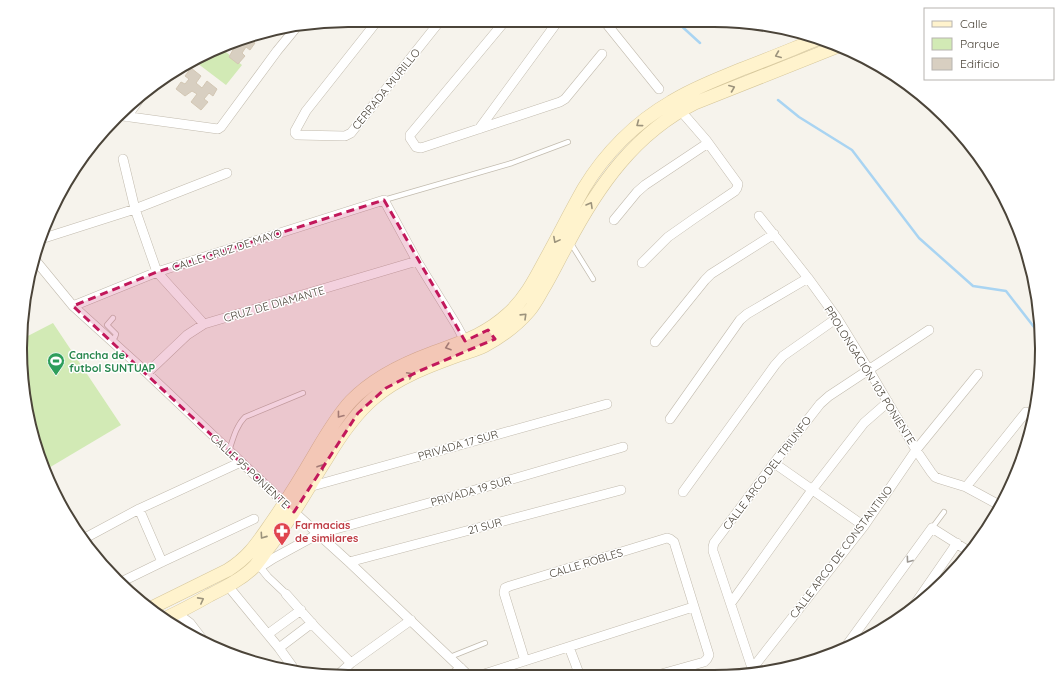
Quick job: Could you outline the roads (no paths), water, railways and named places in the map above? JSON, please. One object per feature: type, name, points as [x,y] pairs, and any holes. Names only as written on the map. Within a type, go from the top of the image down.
[{"type":"main road","points":[[155,606],[228,570],[248,555],[309,487],[345,429],[358,412],[374,397],[396,382],[417,372],[483,346],[532,285],[594,172],[605,157],[632,130],[671,102],[710,82],[810,42]]},
{"type":"main road","points":[[171,617],[240,579],[257,566],[273,542],[331,428],[338,417],[356,397],[382,376],[405,364],[465,341],[511,329],[529,311],[594,198],[613,170],[652,130],[680,110],[695,103],[831,49]]},
{"type":"street","name":"CERRADA MURILLO","points":[[372,27],[306,111],[294,131],[297,135],[345,136],[350,133],[435,27]]},
{"type":"street","points":[[500,27],[410,135],[410,138],[416,146],[421,148],[560,102],[602,54]]},
{"type":"street","points":[[479,129],[554,27]]},
{"type":"street","points":[[609,27],[659,89]]},
{"type":"street","points":[[126,116],[218,129],[292,32]]},
{"type":"street","points":[[642,263],[668,237],[735,191],[738,184],[708,143],[680,110]]},
{"type":"street","points":[[614,220],[637,192],[645,185],[708,143]]},
{"type":"street","points":[[123,159],[135,209],[157,272],[204,324]]},
{"type":"street","points":[[47,237],[135,209],[227,173]]},
{"type":"street","points":[[384,200],[417,261],[465,341]]},
{"type":"street","name":"CALLE CRUZ DE MAYO","points":[[73,306],[157,272],[384,200]]},
{"type":"street","name":"PROLONGACIÓN 103 PONIENTE","points":[[760,216],[837,318],[916,450],[931,472],[944,481],[966,487],[995,503]]},
{"type":"street","points":[[655,342],[711,274],[774,234]]},
{"type":"street","name":"CRUZ DE DIAMANTE","points":[[147,374],[187,335],[204,324],[417,261]]},
{"type":"street","name":"CALLE 95 PONIENTE","points":[[38,264],[73,306],[461,668]]},
{"type":"street","points":[[670,419],[740,320],[747,314],[808,278]]},
{"type":"street","points":[[683,492],[774,365],[783,356],[837,318]]},
{"type":"street","name":"CALLE ARCO DEL TRIUNFO","points":[[749,668],[731,603],[713,552],[714,543],[820,404],[829,396],[929,330]]},
{"type":"street","name":"CALLE ARCO DE CONSTANTINO","points":[[753,667],[864,526],[916,450],[978,374]]},
{"type":"street","points":[[731,603],[812,490],[864,423],[888,402]]},
{"type":"street","name":"PRIVADA 17 SUR","points":[[309,487],[607,404]]},
{"type":"street","points":[[966,487],[1026,412]]},
{"type":"street","name":"PRIVADA 19 SUR","points":[[257,566],[318,534],[623,447]]},
{"type":"street","points":[[88,537],[139,509],[241,462]]},
{"type":"street","points":[[774,463],[864,526]]},
{"type":"street","name":"21 SUR","points":[[349,562],[621,490]]},
{"type":"street","points":[[139,509],[162,562]]},
{"type":"street","points":[[125,580],[254,519]]},
{"type":"street","points":[[851,639],[932,528],[965,549]]},
{"type":"street","name":"CALLE ROBLES","points":[[526,661],[504,592],[505,588],[510,586],[667,538],[674,542],[693,606]]},
{"type":"street","points":[[924,591],[957,544]]},
{"type":"street","points":[[257,566],[352,663]]},
{"type":"street","points":[[228,586],[268,634],[291,665]]},
{"type":"street","points":[[497,670],[693,606],[709,655],[708,659],[704,662],[675,670]]},
{"type":"street","points":[[268,634],[300,610]]},
{"type":"street","points":[[172,617],[182,617],[190,623],[197,632]]},
{"type":"street","points":[[344,670],[411,620]]},
{"type":"street","points":[[279,648],[312,623]]},
{"type":"street","points":[[569,647],[578,670]]},
{"type":"lane","points":[[384,200],[512,163],[568,142]]},
{"type":"lane","points":[[569,240],[593,279]]},
{"type":"lane","points":[[112,342],[116,335],[108,325],[113,318]]},
{"type":"lane","points":[[229,451],[238,426],[245,417],[303,393]]},
{"type":"lane","points":[[932,528],[944,512]]},
{"type":"lane","points":[[450,657],[485,643]]},
{"type":"waterway","points":[[682,27],[700,43]]},
{"type":"waterway","points":[[778,100],[799,117],[852,150],[919,238],[973,286],[1006,291],[1034,327]]},
{"type":"place","name":"Cancha de futbol SUNTUAP","points":[[56,376]]},
{"type":"place","name":"Farmacias de similares","points":[[282,546]]}]
